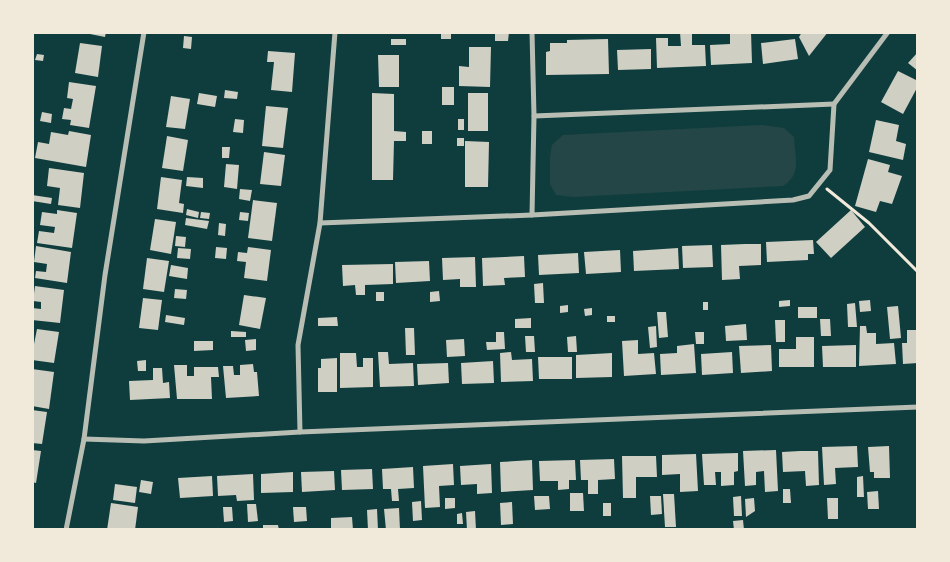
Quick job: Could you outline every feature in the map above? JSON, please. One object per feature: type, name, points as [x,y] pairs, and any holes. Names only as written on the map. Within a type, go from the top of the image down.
[{"type":"street","points":[[66,530],[84,439],[104,274],[144,32]]},
{"type":"street","points":[[300,432],[298,345],[320,223],[335,32]]},
{"type":"street","points":[[532,32],[534,116],[532,215]]},
{"type":"street","points":[[320,223],[532,215],[793,200],[810,196],[830,170],[834,104],[888,32]]},
{"type":"street","points":[[534,116],[834,104]]},
{"type":"street","points":[[84,439],[144,441],[300,432],[918,407]]},
{"type":"path","points":[[820,184],[869,224],[918,272]]},
{"type":"shaded area","points":[[762,125],[784,128],[794,137],[795,171],[789,181],[783,186],[573,197],[556,195],[550,184],[552,145],[563,135]]},
{"type":"building","points":[[80,32],[106,32],[105,37]]},
{"type":"building","points":[[441,32],[451,32],[451,39],[441,39]]},
{"type":"building","points":[[495,32],[509,32],[508,41],[495,41]]},
{"type":"building","points":[[680,32],[692,32],[692,45],[705,45],[706,66],[657,68],[656,38],[668,38],[668,46],[681,46]]},
{"type":"building","points":[[730,32],[751,32],[752,63],[711,65],[710,45],[730,44]]},
{"type":"building","points":[[802,32],[828,32],[809,56],[799,37]]},
{"type":"building","points":[[184,36],[192,37],[191,49],[183,48]]},
{"type":"building","points":[[391,39],[406,39],[406,45],[391,45]]},
{"type":"building","points":[[608,39],[609,74],[546,75],[546,52],[550,51],[550,43],[567,43],[567,40]]},
{"type":"building","points":[[795,39],[798,59],[763,64],[761,43]]},
{"type":"building","points":[[80,43],[102,46],[98,77],[75,73]]},
{"type":"building","points":[[469,47],[491,47],[490,87],[459,86],[459,66],[469,67]]},
{"type":"building","points":[[651,49],[651,69],[618,70],[617,50]]},
{"type":"building","points":[[268,51],[295,53],[292,92],[271,90],[274,62],[267,62]]},
{"type":"building","points":[[918,52],[918,71],[908,63]]},
{"type":"building","points":[[37,54],[44,55],[43,61],[35,60]]},
{"type":"building","points":[[378,55],[399,55],[399,87],[379,87]]},
{"type":"building","points":[[898,71],[918,81],[918,86],[903,114],[881,102]]},
{"type":"building","points":[[69,82],[96,86],[89,128],[70,125],[71,120],[62,119],[64,108],[71,109],[73,99],[67,98]]},
{"type":"building","points":[[442,87],[454,87],[454,105],[442,105]]},
{"type":"building","points":[[225,90],[238,92],[237,99],[224,98]]},
{"type":"building","points":[[199,93],[217,96],[215,107],[197,104]]},
{"type":"building","points":[[372,93],[394,94],[394,131],[406,132],[406,141],[394,141],[393,180],[372,180]]},
{"type":"building","points":[[468,93],[488,93],[488,131],[468,131]]},
{"type":"building","points":[[171,96],[190,99],[185,129],[166,127]]},
{"type":"building","points":[[266,106],[288,108],[283,148],[262,146]]},
{"type":"building","points":[[42,112],[52,114],[51,123],[40,121]]},
{"type":"building","points":[[235,119],[244,120],[243,133],[233,132]]},
{"type":"building","points":[[458,119],[464,119],[464,130],[458,130]]},
{"type":"building","points":[[876,120],[899,125],[896,141],[906,144],[903,160],[869,152]]},
{"type":"building","points":[[69,131],[91,135],[86,167],[35,158],[38,142],[49,144],[51,132],[68,135]]},
{"type":"building","points":[[422,131],[432,131],[432,144],[422,144]]},
{"type":"building","points":[[167,136],[188,140],[183,171],[162,168]]},
{"type":"building","points":[[457,138],[464,138],[464,146],[457,146]]},
{"type":"building","points":[[465,141],[489,142],[488,187],[465,187]]},
{"type":"building","points":[[222,147],[230,147],[229,158],[222,158]]},
{"type":"building","points":[[264,152],[285,155],[281,186],[260,184]]},
{"type":"building","points":[[868,159],[890,165],[888,172],[902,176],[892,204],[880,201],[876,212],[855,206]]},
{"type":"building","points":[[226,164],[239,165],[237,189],[224,187]]},
{"type":"building","points":[[49,168],[84,173],[80,208],[58,205],[60,188],[47,186]]},
{"type":"building","points":[[161,177],[182,180],[179,203],[184,204],[183,213],[157,209]]},
{"type":"building","points":[[187,177],[203,178],[203,188],[186,186]]},
{"type":"building","points":[[240,189],[252,190],[250,201],[239,199]]},
{"type":"building","points":[[32,195],[52,198],[51,204],[32,201]]},
{"type":"building","points":[[253,200],[277,203],[272,241],[248,238]]},
{"type":"building","points":[[187,209],[199,212],[198,218],[186,215]]},
{"type":"building","points":[[57,210],[77,213],[72,248],[37,243],[39,231],[54,233],[55,227],[40,225],[42,212],[57,214]]},
{"type":"building","points":[[851,210],[865,227],[831,258],[816,242]]},
{"type":"building","points":[[201,212],[210,213],[209,219],[200,218]]},
{"type":"building","points":[[240,212],[249,213],[248,221],[239,220]]},
{"type":"building","points":[[186,218],[209,221],[207,229],[185,225]]},
{"type":"building","points":[[155,219],[176,222],[171,254],[150,250]]},
{"type":"building","points":[[219,223],[226,224],[225,236],[218,235]]},
{"type":"building","points":[[176,236],[186,237],[185,247],[175,246]]},
{"type":"building","points":[[813,240],[814,254],[808,254],[808,260],[767,262],[766,242]]},
{"type":"building","points":[[761,244],[761,265],[739,266],[740,279],[722,280],[721,245]]},
{"type":"building","points":[[712,245],[713,267],[683,268],[682,246]]},
{"type":"building","points":[[36,246],[71,252],[67,283],[35,278],[36,271],[46,272],[47,264],[34,262]]},
{"type":"building","points":[[216,247],[227,248],[226,259],[215,258]]},
{"type":"building","points":[[248,247],[271,250],[267,281],[244,278],[246,262],[237,261],[238,252],[247,253]]},
{"type":"building","points":[[178,248],[191,249],[190,259],[177,258]]},
{"type":"building","points":[[678,248],[679,269],[634,271],[633,251]]},
{"type":"building","points":[[620,250],[621,272],[586,274],[584,252]]},
{"type":"building","points":[[578,253],[579,273],[539,275],[538,255]]},
{"type":"building","points":[[524,256],[525,277],[504,278],[505,285],[483,286],[482,258]]},
{"type":"building","points":[[475,257],[476,287],[460,287],[460,279],[443,280],[442,258]]},
{"type":"building","points":[[147,258],[169,261],[164,292],[143,289]]},
{"type":"building","points":[[429,261],[430,281],[396,283],[395,262]]},
{"type":"building","points":[[393,264],[393,284],[365,285],[365,295],[356,295],[355,285],[343,286],[342,265]]},
{"type":"building","points":[[171,265],[188,268],[187,279],[169,276]]},
{"type":"building","points":[[543,283],[544,303],[535,303],[534,284]]},
{"type":"building","points":[[35,286],[64,290],[60,323],[32,320],[32,308],[41,309],[41,302],[33,301]]},
{"type":"building","points":[[175,289],[187,290],[186,299],[174,298]]},
{"type":"building","points":[[439,291],[440,301],[430,302],[430,292]]},
{"type":"building","points":[[376,292],[384,292],[384,301],[376,301]]},
{"type":"building","points":[[244,295],[266,298],[260,329],[239,325]]},
{"type":"building","points":[[143,298],[162,300],[158,330],[139,328]]},
{"type":"building","points":[[790,300],[790,306],[779,307],[779,301]]},
{"type":"building","points":[[870,300],[871,311],[860,312],[859,301]]},
{"type":"building","points":[[703,302],[708,302],[708,310],[703,310]]},
{"type":"building","points":[[855,303],[857,327],[848,327],[847,304]]},
{"type":"building","points":[[568,305],[568,312],[560,313],[560,306]]},
{"type":"building","points":[[898,306],[901,338],[890,339],[887,307]]},
{"type":"building","points":[[798,307],[817,307],[817,318],[798,318]]},
{"type":"building","points":[[592,308],[592,315],[585,316],[584,309]]},
{"type":"building","points":[[657,312],[666,312],[668,337],[659,338]]},
{"type":"building","points":[[166,315],[185,318],[184,325],[165,322]]},
{"type":"building","points":[[607,316],[615,316],[615,322],[607,322]]},
{"type":"building","points":[[337,317],[338,326],[318,326],[318,318]]},
{"type":"building","points":[[531,318],[531,328],[515,328],[515,319]]},
{"type":"building","points":[[820,319],[830,319],[831,336],[821,336]]},
{"type":"building","points":[[775,320],[785,320],[785,342],[776,342]]},
{"type":"building","points":[[746,324],[747,340],[726,341],[725,326]]},
{"type":"building","points":[[656,326],[657,347],[650,348],[648,327]]},
{"type":"building","points":[[860,326],[866,326],[867,333],[876,333],[876,344],[894,343],[896,364],[859,366]]},
{"type":"building","points":[[405,328],[414,328],[415,355],[406,355]]},
{"type":"building","points":[[37,329],[59,332],[54,363],[32,360],[32,344],[34,344]]},
{"type":"building","points":[[907,330],[918,330],[918,363],[903,364],[902,343],[907,343]]},
{"type":"building","points":[[231,331],[246,332],[246,337],[231,337]]},
{"type":"building","points":[[496,332],[504,332],[505,349],[487,350],[486,342],[496,342]]},
{"type":"building","points":[[695,332],[704,332],[704,344],[696,344]]},
{"type":"building","points":[[525,336],[534,336],[535,352],[526,352]]},
{"type":"building","points":[[576,336],[577,352],[568,352],[567,337]]},
{"type":"building","points":[[796,337],[814,337],[814,367],[779,367],[779,349],[796,349]]},
{"type":"building","points":[[256,339],[256,350],[246,351],[245,340]]},
{"type":"building","points":[[464,339],[465,356],[447,357],[446,340]]},
{"type":"building","points":[[638,340],[638,354],[654,353],[656,374],[624,376],[622,341]]},
{"type":"building","points":[[194,341],[213,341],[213,350],[194,351]]},
{"type":"building","points":[[694,344],[696,373],[661,375],[660,354],[677,353],[677,346]]},
{"type":"building","points":[[771,345],[772,371],[741,373],[739,346]]},
{"type":"building","points":[[856,345],[856,367],[823,367],[822,346]]},
{"type":"building","points":[[378,352],[388,352],[389,364],[413,363],[414,386],[380,387]]},
{"type":"building","points":[[511,352],[512,360],[532,359],[533,381],[501,382],[500,353]]},
{"type":"building","points":[[732,352],[733,373],[702,375],[701,354]]},
{"type":"building","points":[[340,353],[356,353],[357,367],[363,367],[363,358],[373,358],[373,387],[340,388]]},
{"type":"building","points":[[612,353],[612,377],[576,378],[576,355]]},
{"type":"building","points":[[538,357],[572,357],[572,379],[539,379]]},
{"type":"building","points":[[337,358],[337,392],[318,392],[318,368],[321,368],[321,359]]},
{"type":"building","points":[[146,360],[146,371],[138,371],[137,361]]},
{"type":"building","points":[[493,361],[494,383],[462,384],[461,363]]},
{"type":"building","points":[[448,363],[449,383],[418,385],[417,364]]},
{"type":"building","points":[[253,364],[254,372],[257,372],[259,396],[226,398],[223,366],[233,366],[234,375],[240,375],[240,365]]},
{"type":"building","points":[[174,365],[187,365],[187,376],[194,376],[194,367],[218,367],[219,377],[211,377],[212,399],[177,399]]},
{"type":"building","points":[[153,368],[162,368],[163,383],[169,382],[170,398],[130,400],[129,381],[153,380]]},
{"type":"building","points":[[32,369],[54,372],[49,409],[32,406]]},
{"type":"building","points":[[32,410],[47,412],[42,444],[32,443]]},
{"type":"building","points":[[857,446],[858,467],[835,468],[836,484],[824,485],[822,447]]},
{"type":"building","points":[[889,446],[890,478],[874,478],[874,472],[870,472],[868,447]]},
{"type":"building","points":[[32,450],[41,451],[36,483],[32,482]]},
{"type":"building","points":[[776,450],[778,491],[765,492],[764,471],[756,472],[756,485],[745,486],[743,451]]},
{"type":"building","points":[[818,451],[819,485],[806,486],[805,471],[783,472],[782,452]]},
{"type":"building","points":[[738,453],[738,471],[734,472],[734,485],[721,486],[721,472],[715,472],[716,485],[704,485],[702,454]]},
{"type":"building","points":[[696,454],[698,491],[680,492],[680,474],[662,475],[662,455]]},
{"type":"building","points":[[622,456],[656,456],[657,477],[636,477],[636,498],[623,498]]},
{"type":"building","points":[[614,459],[615,479],[598,480],[598,494],[588,494],[588,480],[581,480],[580,460]]},
{"type":"building","points":[[532,460],[533,490],[501,492],[500,462]]},
{"type":"building","points":[[575,460],[576,480],[569,480],[569,489],[558,490],[558,481],[540,481],[539,461]]},
{"type":"building","points":[[453,464],[454,485],[439,486],[440,507],[425,508],[423,466]]},
{"type":"building","points":[[491,464],[492,493],[477,494],[477,484],[461,485],[460,466]]},
{"type":"building","points":[[413,467],[414,488],[398,489],[399,501],[392,501],[391,489],[383,489],[382,469]]},
{"type":"building","points":[[372,469],[373,489],[342,490],[341,470]]},
{"type":"building","points":[[334,471],[335,490],[302,492],[301,472]]},
{"type":"building","points":[[293,472],[293,492],[261,493],[261,474]]},
{"type":"building","points":[[253,474],[254,500],[237,501],[236,495],[218,496],[217,476]]},
{"type":"building","points":[[212,476],[213,496],[180,498],[178,478]]},
{"type":"building","points":[[863,476],[864,497],[857,497],[857,477]]},
{"type":"building","points":[[141,480],[153,482],[151,494],[139,492]]},
{"type":"building","points":[[115,484],[137,487],[135,503],[113,500]]},
{"type":"building","points":[[783,489],[790,489],[791,503],[783,503]]},
{"type":"building","points":[[878,491],[879,509],[868,509],[867,492]]},
{"type":"building","points":[[570,493],[583,493],[584,511],[570,511]]},
{"type":"building","points":[[663,494],[674,494],[676,527],[665,527]]},
{"type":"building","points":[[534,496],[549,496],[550,509],[535,510]]},
{"type":"building","points":[[650,496],[661,496],[662,514],[651,515]]},
{"type":"building","points":[[741,496],[742,516],[734,516],[733,497]]},
{"type":"building","points":[[445,498],[455,498],[455,508],[445,509]]},
{"type":"building","points":[[754,498],[755,511],[746,517],[745,499]]},
{"type":"building","points":[[827,498],[838,498],[838,519],[828,519]]},
{"type":"building","points":[[421,501],[422,520],[413,521],[412,502]]},
{"type":"building","points":[[512,502],[513,524],[501,525],[500,503]]},
{"type":"building","points":[[111,503],[138,507],[135,530],[107,530]]},
{"type":"building","points":[[603,503],[611,503],[611,516],[603,516]]},
{"type":"building","points":[[247,504],[256,504],[258,521],[248,522]]},
{"type":"building","points":[[223,507],[232,507],[233,521],[224,522]]},
{"type":"building","points":[[293,507],[306,507],[307,521],[294,522]]},
{"type":"building","points":[[399,508],[400,530],[386,530],[384,509]]},
{"type":"building","points":[[377,509],[378,530],[368,530],[367,510]]},
{"type":"building","points":[[475,511],[476,530],[467,530],[466,512]]},
{"type":"building","points":[[462,513],[463,524],[457,524],[457,514]]},
{"type":"building","points":[[352,517],[353,530],[331,530],[331,518]]},
{"type":"building","points":[[743,520],[744,530],[734,530],[733,521]]},
{"type":"building","points":[[263,525],[278,525],[279,530],[263,530]]}]
